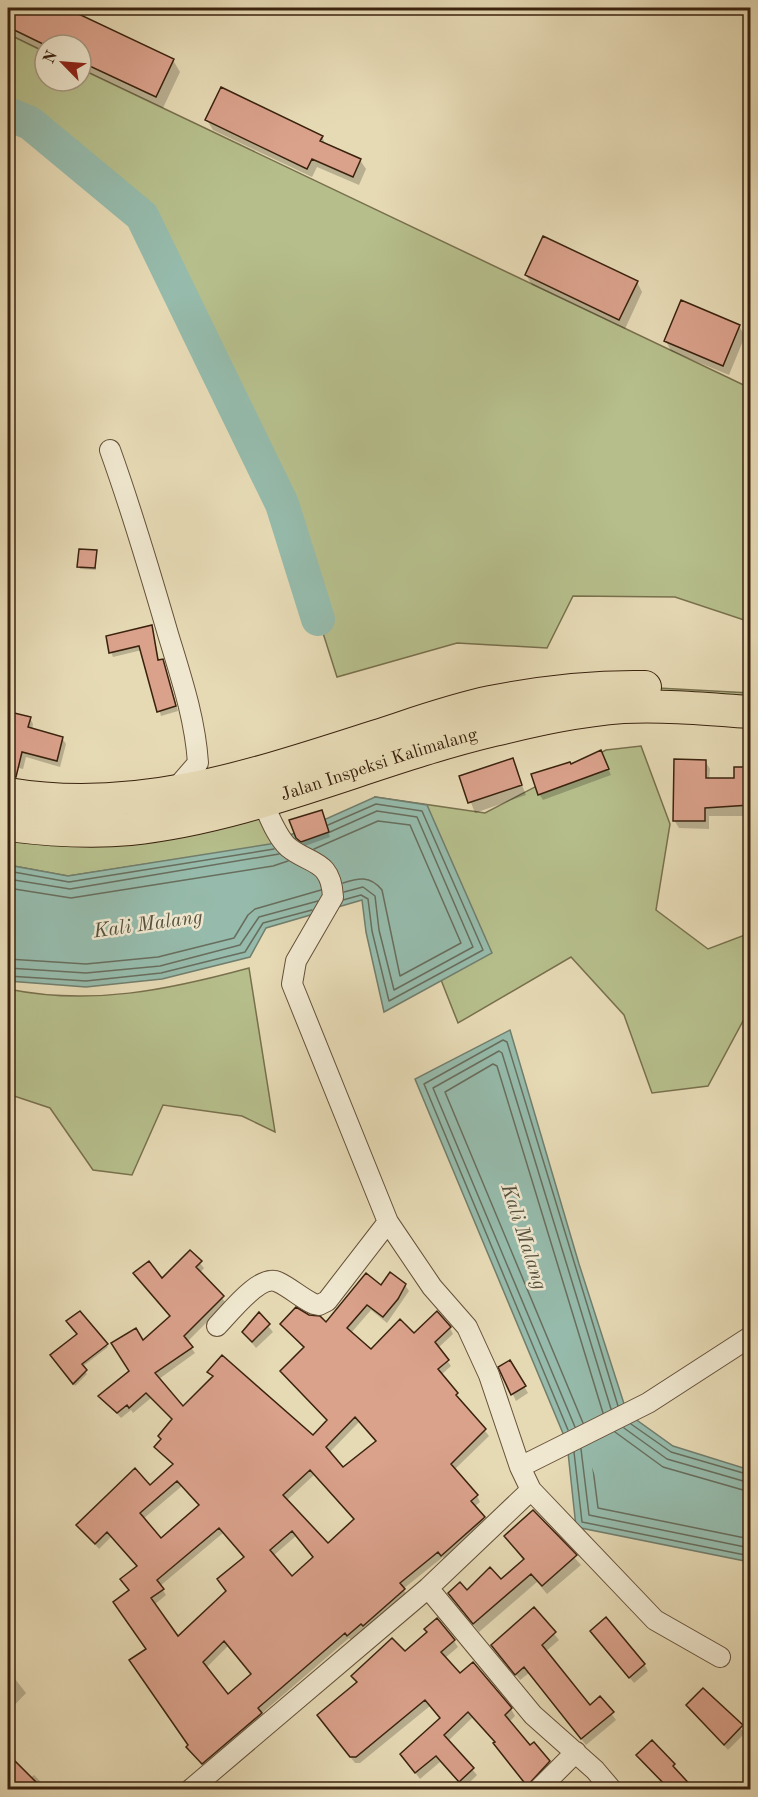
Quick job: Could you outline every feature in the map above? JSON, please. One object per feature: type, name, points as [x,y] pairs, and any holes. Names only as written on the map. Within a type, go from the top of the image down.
[{"type":"main road","name":"Jalan Inspeksi Kalimalang","points":[[20,811],[68,831],[129,829],[174,822],[428,734],[490,702],[591,688],[632,686],[750,691]]},
{"type":"main road","name":"Jalan Inspeksi Kalimalang","points":[[428,734],[622,707],[750,712]]},
{"type":"main road","name":"Jalan Inspeksi Kalimalang","points":[[20,811],[75,800],[274,788]]},
{"type":"street","points":[[110,450],[140,535],[196,736],[198,763],[170,795]]},
{"type":"street","points":[[274,788],[287,846],[322,865],[333,897],[293,969],[292,984],[388,1222],[432,1287],[467,1327],[525,1464],[531,1490],[655,1620],[720,1657]]},
{"type":"street","points":[[217,1326],[253,1290],[267,1280],[276,1280],[314,1304],[319,1305],[327,1301],[388,1222]]},
{"type":"street","points":[[525,1464],[648,1403],[750,1336]]},
{"type":"street","points":[[190,1790],[428,1588],[531,1490]]},
{"type":"street","points":[[428,1588],[533,1715],[576,1752],[612,1790]]},
{"type":"street","points":[[538,1790],[576,1752]]},
{"type":"green space","points":[[8,34],[33,46],[33,93],[93,93],[93,75],[750,388],[750,622],[675,597],[573,596],[547,648],[457,643],[337,677],[282,504],[142,216],[30,123],[8,114]]},
{"type":"green space","points":[[621,686],[750,693],[750,712],[647,707],[263,800],[284,843],[68,876],[8,865],[8,794],[170,795]]},
{"type":"green space","points":[[641,746],[670,824],[656,910],[708,949],[750,933],[750,1008],[708,1086],[652,1093],[624,1015],[571,957],[458,1023],[406,891],[375,797],[485,813],[606,750]]},
{"type":"green space","points":[[249,968],[275,1132],[242,1116],[163,1105],[132,1175],[93,1170],[50,1108],[8,1094],[8,989],[39,994],[99,996],[159,989]]},
{"type":"water","points":[[375,797],[427,805],[492,953],[384,1012],[366,932],[362,900],[266,928],[250,957],[162,979],[86,987],[8,981],[8,865],[68,876],[270,844]]},
{"type":"water","points":[[510,1030],[579,1264],[627,1413],[673,1446],[750,1470],[750,1510],[690,1503],[750,1511],[750,1562],[576,1527],[567,1443],[415,1079]]},
{"type":"building","points":[[8,8],[66,8],[174,59],[156,97],[93,68],[93,33],[33,33],[33,39],[8,27]]},
{"type":"building","points":[[221,87],[323,136],[320,141],[361,159],[353,177],[312,159],[307,169],[205,120]]},
{"type":"building","points":[[543,236],[638,281],[619,320],[525,275]]},
{"type":"building","points":[[681,300],[740,325],[723,366],[664,341]]},
{"type":"building","points":[[79,549],[97,550],[95,568],[77,567]]},
{"type":"building","points":[[152,625],[158,660],[163,659],[176,706],[157,712],[139,646],[109,653],[106,636]]},
{"type":"building","points":[[10,712],[31,717],[28,727],[63,737],[57,761],[22,752],[16,777],[8,776]]},
{"type":"building","points":[[601,750],[609,769],[538,795],[531,774],[570,762],[571,764]]},
{"type":"building","points":[[513,758],[522,785],[468,803],[459,776]]},
{"type":"building","points":[[674,759],[706,760],[706,778],[734,778],[734,767],[750,767],[750,805],[705,808],[705,821],[673,821]]},
{"type":"building","points":[[322,810],[329,832],[301,842],[296,838],[289,820]]},
{"type":"building","points":[[190,1250],[202,1261],[196,1267],[224,1296],[184,1336],[193,1347],[155,1373],[183,1406],[213,1376],[207,1372],[222,1355],[313,1435],[327,1420],[280,1371],[304,1347],[280,1324],[296,1307],[309,1315],[320,1316],[326,1322],[366,1273],[381,1285],[390,1272],[406,1284],[398,1299],[383,1317],[367,1305],[347,1328],[371,1349],[400,1319],[414,1333],[437,1311],[451,1327],[435,1342],[449,1360],[438,1369],[458,1393],[456,1395],[486,1429],[451,1464],[478,1495],[471,1501],[485,1517],[441,1556],[438,1552],[400,1583],[405,1589],[363,1626],[361,1624],[347,1636],[345,1633],[258,1708],[262,1713],[202,1764],[186,1747],[188,1745],[129,1660],[146,1649],[113,1602],[129,1590],[120,1579],[137,1566],[107,1532],[95,1544],[76,1525],[135,1468],[150,1485],[173,1464],[154,1447],[161,1439],[158,1436],[172,1419],[146,1393],[129,1408],[127,1405],[117,1413],[98,1396],[129,1371],[111,1343],[136,1328],[143,1340],[170,1316],[133,1273],[149,1261],[162,1278]],"holes":[[[355,1417],[376,1441],[343,1467],[326,1447]],[[310,1470],[354,1519],[328,1543],[283,1495]],[[177,1481],[199,1505],[161,1538],[140,1513]],[[219,1528],[244,1557],[217,1579],[226,1591],[178,1636],[151,1598],[164,1589],[157,1580]],[[292,1531],[313,1557],[292,1576],[270,1550]],[[224,1641],[251,1674],[228,1694],[203,1662]]]},
{"type":"building","points":[[80,1311],[108,1344],[82,1364],[87,1370],[73,1384],[50,1355],[77,1334],[66,1321]]},
{"type":"building","points":[[259,1312],[270,1324],[252,1342],[242,1332]]},
{"type":"building","points":[[510,1360],[526,1386],[511,1395],[498,1367]]},
{"type":"building","points":[[533,1510],[577,1555],[542,1586],[531,1574],[473,1624],[448,1593],[460,1582],[467,1590],[490,1567],[501,1579],[524,1559],[504,1536]]},
{"type":"building","points":[[534,1607],[556,1632],[542,1645],[590,1705],[600,1696],[614,1712],[581,1739],[524,1667],[515,1675],[491,1645]]},
{"type":"building","points":[[606,1617],[645,1664],[629,1678],[590,1631]]},
{"type":"building","points":[[437,1618],[455,1640],[441,1652],[460,1673],[473,1662],[512,1708],[505,1715],[530,1745],[534,1742],[550,1761],[527,1786],[493,1743],[495,1742],[468,1712],[444,1735],[474,1768],[459,1782],[436,1756],[415,1773],[400,1754],[440,1718],[425,1700],[356,1757],[350,1757],[317,1715],[357,1682],[351,1676],[392,1638],[405,1651],[427,1632],[424,1629]]},
{"type":"building","points":[[703,1688],[743,1725],[724,1745],[686,1705]]},
{"type":"building","points":[[652,1740],[695,1790],[670,1790],[636,1755]]},
{"type":"building","points":[[8,1754],[44,1790],[8,1790]]},
{"type":"waterway","points":[[8,114],[30,123],[142,216],[282,504],[318,619]]},
{"type":"waterway","name":"Kali Malang","points":[[604,1451],[620,1494],[750,1511]]}]
